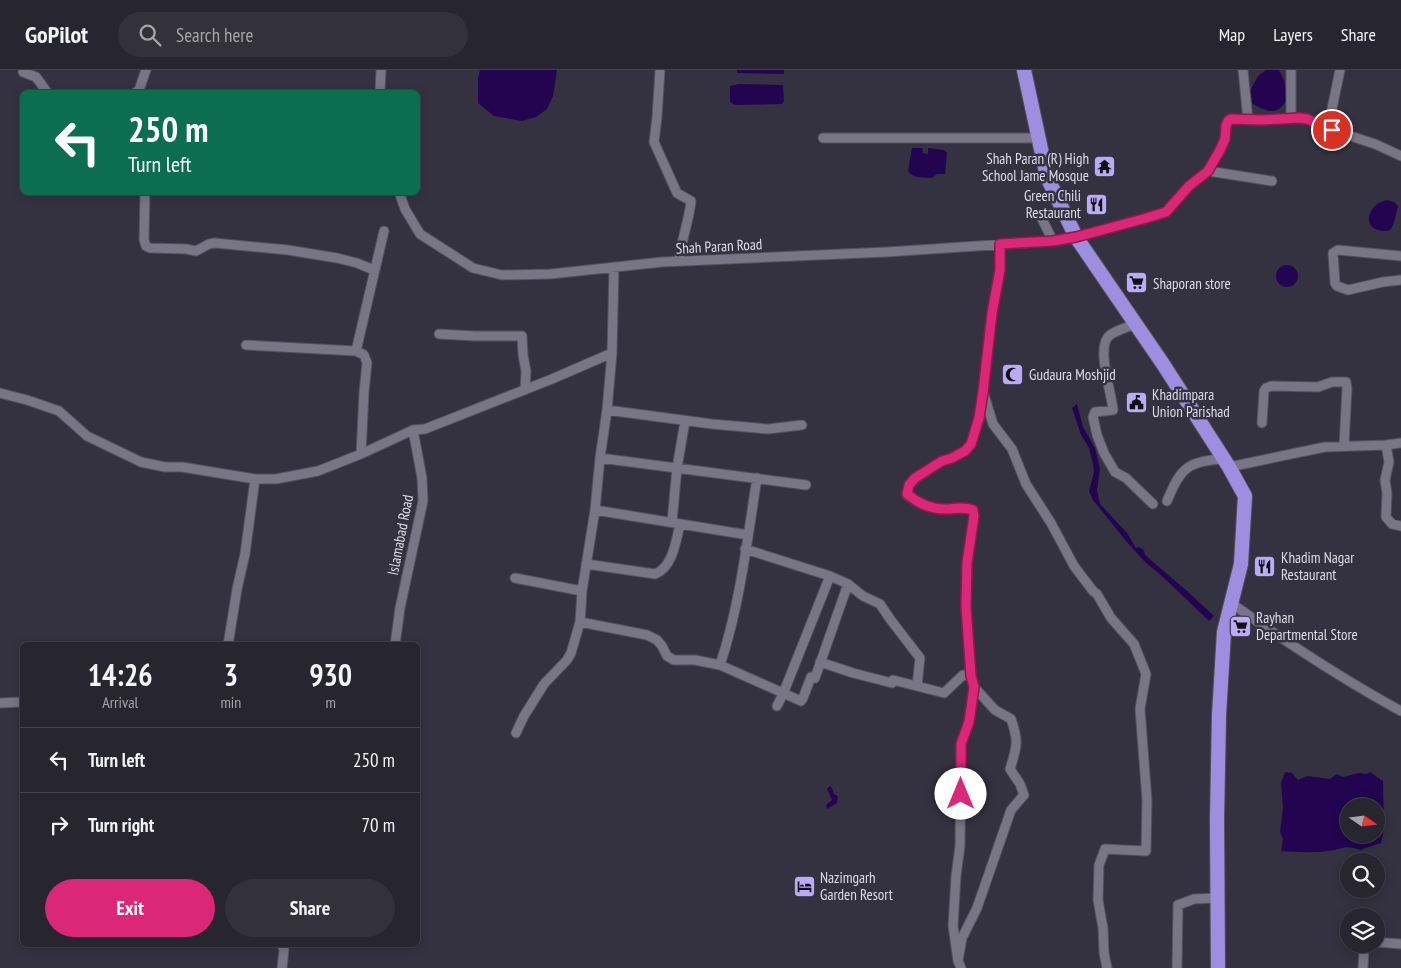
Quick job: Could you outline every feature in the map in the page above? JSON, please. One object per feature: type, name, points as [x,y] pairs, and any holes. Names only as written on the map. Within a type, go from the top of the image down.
[{"type":"highway","points":[[1024,70],[1047,177],[1076,237],[1227,463],[1245,496],[1241,564],[1224,632],[1219,715],[1217,819],[1218,968]]},
{"type":"street","points":[[137,90],[146,70]]},
{"type":"street","points":[[380,90],[381,70]]},
{"type":"street","points":[[660,70],[654,142],[677,193],[691,201],[679,262]]},
{"type":"street","points":[[1243,70],[1248,120]]},
{"type":"street","points":[[1290,70],[1291,118]]},
{"type":"street","points":[[1328,128],[1340,70]]},
{"type":"street","points":[[23,72],[36,77],[46,90]]},
{"type":"street","points":[[1272,181],[1208,171],[1225,139],[1228,121],[1231,119],[1307,119],[1375,144],[1401,156]]},
{"type":"street","points":[[823,138],[1039,138]]},
{"type":"street","name":"Shah Paran Road","points":[[400,195],[405,209],[420,234],[473,268],[502,274],[541,274],[679,262],[887,252],[1053,241],[1076,237],[1166,212],[1189,186],[1208,171]]},
{"type":"street","points":[[144,195],[144,240],[146,246],[150,248],[196,251],[215,243],[288,250],[337,258],[374,270]]},
{"type":"street","points":[[1040,216],[1053,241]]},
{"type":"street","points":[[356,351],[384,231]]},
{"type":"street","points":[[959,965],[953,926],[960,846],[961,744],[969,722],[974,687],[971,676],[966,607],[967,563],[974,516],[973,510],[967,508],[942,509],[929,507],[915,501],[907,494],[909,485],[915,478],[942,461],[965,451],[971,444],[979,418],[983,392],[992,313],[1000,270],[1000,244]]},
{"type":"street","points":[[1401,256],[1338,250],[1333,253],[1336,283],[1338,286],[1348,290],[1401,280]]},
{"type":"street","points":[[516,732],[544,684],[568,660],[580,622],[582,591],[595,510],[607,410],[612,353],[614,267]]},
{"type":"street","points":[[1135,324],[1110,335],[1106,340],[1104,348],[1113,410],[1095,412],[1093,417],[1104,453],[1115,472],[1126,478],[1153,504]]},
{"type":"street","points":[[439,334],[522,336],[526,371],[524,390]]},
{"type":"street","points":[[246,345],[356,351],[364,356],[367,363],[362,454]]},
{"type":"street","points":[[0,393],[59,410],[87,436],[141,462],[255,479],[276,479],[318,472],[413,430],[425,429],[612,353]]},
{"type":"street","points":[[1262,423],[1264,391],[1266,388],[1271,386],[1318,387],[1332,382],[1346,382],[1344,446]]},
{"type":"street","points":[[983,392],[993,424],[1012,449],[1026,484],[1051,523],[1074,566],[1097,594],[1111,618],[1134,644],[1146,674],[1140,709],[1147,800],[1146,851],[1105,849],[1098,865],[1098,900],[1107,968]]},
{"type":"street","points":[[607,410],[684,421],[768,429],[802,425]]},
{"type":"street","points":[[586,564],[656,574],[664,570],[672,556],[676,523],[676,468],[684,421]]},
{"type":"street","name":"Islamabad Road","points":[[395,642],[400,608],[423,501],[422,478],[413,430]]},
{"type":"street","points":[[1166,501],[1175,481],[1185,469],[1194,463],[1210,460],[1227,463],[1326,447],[1401,443]]},
{"type":"street","points":[[1386,445],[1389,462],[1385,480],[1387,494],[1386,517],[1392,524],[1401,526]]},
{"type":"street","points":[[600,458],[806,485]]},
{"type":"street","points":[[720,665],[729,634],[757,478]]},
{"type":"street","points":[[228,642],[245,554],[255,479]]},
{"type":"street","points":[[595,510],[748,535]]},
{"type":"street","points":[[745,549],[830,576],[848,584],[863,596],[880,604],[920,658],[917,686]]},
{"type":"street","points":[[776,706],[783,694],[830,576]]},
{"type":"street","points":[[515,578],[582,591]]},
{"type":"street","points":[[580,622],[648,635],[657,640],[667,656],[674,660],[696,660],[720,665],[800,701],[811,677],[815,678],[848,584]]},
{"type":"street","points":[[1230,608],[1369,694],[1401,710]]},
{"type":"street","points":[[820,662],[892,683],[893,680],[944,692],[963,675],[971,676]]},
{"type":"street","points":[[959,965],[962,938],[977,908],[1011,810],[1024,795],[1020,784],[1010,768],[1017,747],[1016,734],[1011,719],[995,710],[974,687]]},
{"type":"street","points":[[0,704],[20,702]]},
{"type":"street","points":[[1177,968],[1178,905],[1194,899],[1217,898]]},
{"type":"street","points":[[1385,943],[1401,944]]},
{"type":"street","points":[[282,968],[283,947]]},
{"type":"street","points":[[1363,968],[1364,953]]},
{"type":"shaded area","points":[[480,70],[557,70],[553,96],[547,109],[536,117],[522,121],[494,116],[478,103]]},
{"type":"shaded area","points":[[737,70],[784,70],[784,74],[737,73]]},
{"type":"shaded area","points":[[1266,70],[1279,70],[1284,80],[1288,100],[1280,108],[1272,111],[1265,110],[1252,103],[1250,91],[1258,76]]},
{"type":"shaded area","points":[[739,84],[783,85],[784,101],[782,104],[735,105],[730,102],[730,86]]},
{"type":"shaded area","points":[[912,148],[922,148],[923,153],[928,154],[928,148],[944,150],[947,153],[945,174],[937,174],[932,178],[918,177],[910,174],[908,171]]},
{"type":"shaded area","points":[[1387,200],[1394,202],[1398,206],[1393,224],[1388,231],[1377,230],[1370,224],[1371,211],[1379,203]]},
{"type":"shaded area","points":[[1287,265],[1297,272],[1298,276],[1291,286],[1287,287],[1277,280],[1276,276],[1283,266]]},
{"type":"shaded area","points":[[1077,404],[1083,427],[1095,448],[1100,469],[1097,490],[1100,504],[1127,533],[1136,548],[1139,547],[1144,550],[1145,555],[1214,616],[1209,621],[1144,561],[1093,500],[1089,491],[1094,472],[1093,464],[1089,448],[1081,435],[1072,408]]},
{"type":"shaded area","points":[[1285,772],[1292,773],[1298,780],[1307,776],[1330,779],[1337,774],[1343,777],[1370,772],[1383,781],[1383,798],[1340,798],[1340,843],[1381,843],[1360,850],[1347,847],[1317,852],[1281,851],[1283,839],[1280,832],[1283,808],[1281,783]]},
{"type":"shaded area","points":[[830,786],[834,794],[838,796],[837,803],[827,809],[826,805],[832,800],[827,789]]},
{"type":"place","name":"Shah Paran (R) High School Jame Mosque","points":[[1105,167]]},
{"type":"place","name":"Green Chili Restaurant","points":[[1097,204]]},
{"type":"place","name":"Shaporan store","points":[[1137,283]]},
{"type":"place","name":"Gudaura Moshjid","points":[[1013,374]]},
{"type":"place","name":"Khadimpara Union Parishad","points":[[1136,403]]},
{"type":"place","name":"Khadim Nagar Restaurant","points":[[1265,566]]},
{"type":"place","name":"Rayhan Departmental Store","points":[[1240,626]]},
{"type":"place","name":"Nazimgarh Garden Resort","points":[[804,886]]},
{"type":"route","points":[[961,794],[961,744],[969,722],[974,687],[971,676],[966,607],[967,563],[974,516],[973,510],[967,508],[942,509],[929,507],[915,501],[907,494],[909,485],[915,478],[942,461],[965,451],[971,444],[979,418],[983,392],[992,313],[1000,270],[1000,244],[1053,241],[1076,237],[1166,212],[1189,186],[1208,171],[1213,164],[1225,139],[1226,126],[1231,119],[1300,118],[1307,119],[1332,130]]}]
